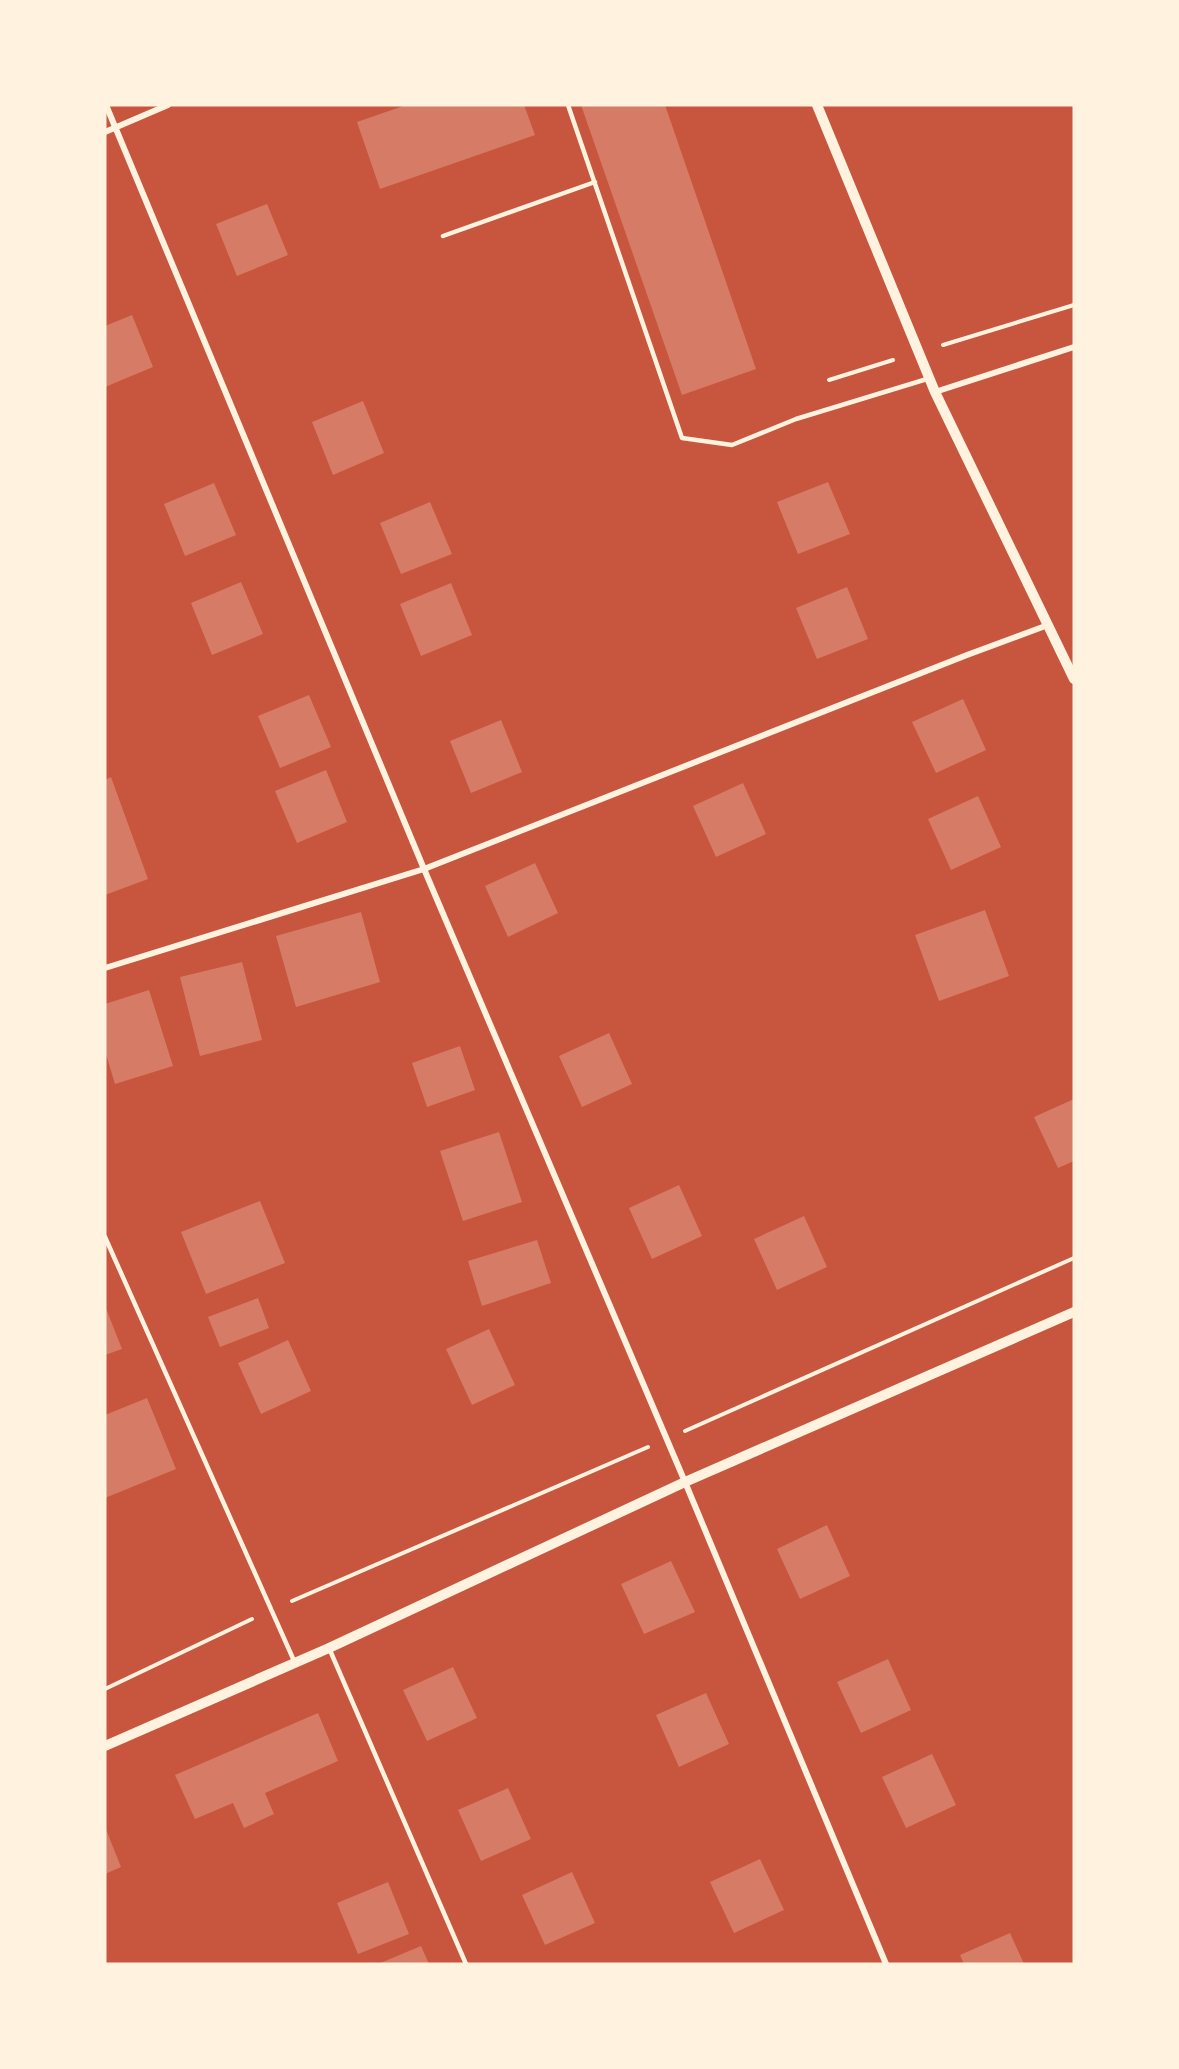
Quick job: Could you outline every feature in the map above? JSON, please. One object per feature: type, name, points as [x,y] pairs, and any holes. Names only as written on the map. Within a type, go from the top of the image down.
[{"type":"street","points":[[106,105],[424,869],[667,1439],[886,1964]]},
{"type":"street","points":[[105,132],[168,105]]},
{"type":"street","points":[[817,105],[935,392],[1074,679]]},
{"type":"street","points":[[935,392],[1074,348]]},
{"type":"street","points":[[105,968],[424,869],[1048,625]]},
{"type":"street","points":[[105,1746],[329,1648],[685,1482],[1074,1312]]},
{"type":"lane","points":[[568,105],[682,438],[732,445],[796,419],[929,378]]},
{"type":"lane","points":[[443,236],[595,182]]},
{"type":"lane","points":[[105,1237],[295,1663]]},
{"type":"lane","points":[[329,1648],[466,1964]]},
{"type":"path","points":[[943,345],[1074,304]]},
{"type":"path","points":[[829,380],[893,360]]},
{"type":"path","points":[[105,1689],[271,1610],[667,1439],[1074,1258]]},
{"type":"building","points":[[406,105],[524,105],[535,135],[380,189],[357,122]]},
{"type":"building","points":[[581,105],[665,105],[756,369],[682,395]]},
{"type":"building","points":[[267,204],[288,255],[237,276],[216,224]]},
{"type":"building","points":[[132,315],[153,367],[105,387],[105,326]]},
{"type":"building","points":[[363,401],[384,453],[333,475],[312,422]]},
{"type":"building","points":[[828,482],[850,534],[798,554],[777,502]]},
{"type":"building","points":[[214,483],[236,535],[185,556],[164,504]]},
{"type":"building","points":[[430,502],[452,554],[401,574],[380,523]]},
{"type":"building","points":[[241,582],[263,634],[212,655],[191,603]]},
{"type":"building","points":[[451,583],[472,635],[421,656],[400,604]]},
{"type":"building","points":[[847,587],[868,639],[817,659],[796,608]]},
{"type":"building","points":[[309,695],[331,747],[280,768],[258,716]]},
{"type":"building","points":[[963,699],[986,750],[936,773],[912,722]]},
{"type":"building","points":[[501,720],[522,772],[471,793],[450,741]]},
{"type":"building","points":[[326,770],[347,822],[297,843],[275,791]]},
{"type":"building","points":[[111,777],[148,879],[105,895],[105,780]]},
{"type":"building","points":[[743,783],[766,834],[716,857],[693,806]]},
{"type":"building","points":[[978,796],[1001,847],[951,870],[928,819]]},
{"type":"building","points":[[535,863],[558,913],[508,937],[485,886]]},
{"type":"building","points":[[985,910],[1009,976],[939,1001],[915,935]]},
{"type":"building","points":[[361,912],[380,982],[296,1007],[276,936]]},
{"type":"building","points":[[242,962],[262,1040],[200,1056],[180,977]]},
{"type":"building","points":[[149,990],[173,1066],[115,1084],[105,1051],[105,1004]]},
{"type":"building","points":[[609,1033],[632,1084],[582,1107],[559,1056]]},
{"type":"building","points":[[460,1046],[475,1090],[427,1107],[412,1063]]},
{"type":"building","points":[[1074,1099],[1074,1161],[1058,1168],[1034,1117]]},
{"type":"building","points":[[499,1132],[522,1202],[463,1221],[440,1151]]},
{"type":"building","points":[[679,1185],[702,1236],[652,1259],[629,1208]]},
{"type":"building","points":[[260,1201],[285,1263],[206,1294],[181,1232]]},
{"type":"building","points":[[804,1216],[827,1267],[777,1290],[754,1239]]},
{"type":"building","points":[[537,1240],[551,1283],[482,1306],[468,1261]]},
{"type":"building","points":[[258,1298],[269,1328],[220,1347],[208,1317]]},
{"type":"building","points":[[105,1306],[122,1349],[105,1355]]},
{"type":"building","points":[[489,1329],[515,1385],[472,1405],[446,1349]]},
{"type":"building","points":[[288,1340],[311,1391],[261,1414],[238,1363]]},
{"type":"building","points":[[147,1398],[176,1469],[105,1498],[105,1415]]},
{"type":"building","points":[[827,1525],[850,1576],[800,1599],[777,1549]]},
{"type":"building","points":[[671,1561],[695,1612],[644,1634],[621,1584]]},
{"type":"building","points":[[888,1659],[911,1710],[861,1733],[837,1682]]},
{"type":"building","points":[[453,1667],[477,1718],[427,1741],[403,1690]]},
{"type":"building","points":[[706,1693],[729,1744],[679,1767],[656,1715]]},
{"type":"building","points":[[318,1713],[338,1761],[265,1793],[274,1814],[244,1828],[233,1803],[195,1819],[175,1775]]},
{"type":"building","points":[[932,1754],[956,1805],[906,1828],[882,1777]]},
{"type":"building","points":[[508,1788],[531,1839],[481,1861],[458,1810]]},
{"type":"building","points":[[105,1827],[121,1867],[105,1874]]},
{"type":"building","points":[[760,1859],[784,1910],[734,1933],[710,1882]]},
{"type":"building","points":[[572,1872],[595,1923],[545,1945],[522,1895]]},
{"type":"building","points":[[388,1882],[409,1934],[358,1954],[337,1903]]},
{"type":"building","points":[[1010,1933],[1024,1964],[964,1964],[960,1955]]},
{"type":"building","points":[[421,1946],[429,1964],[378,1964]]}]
